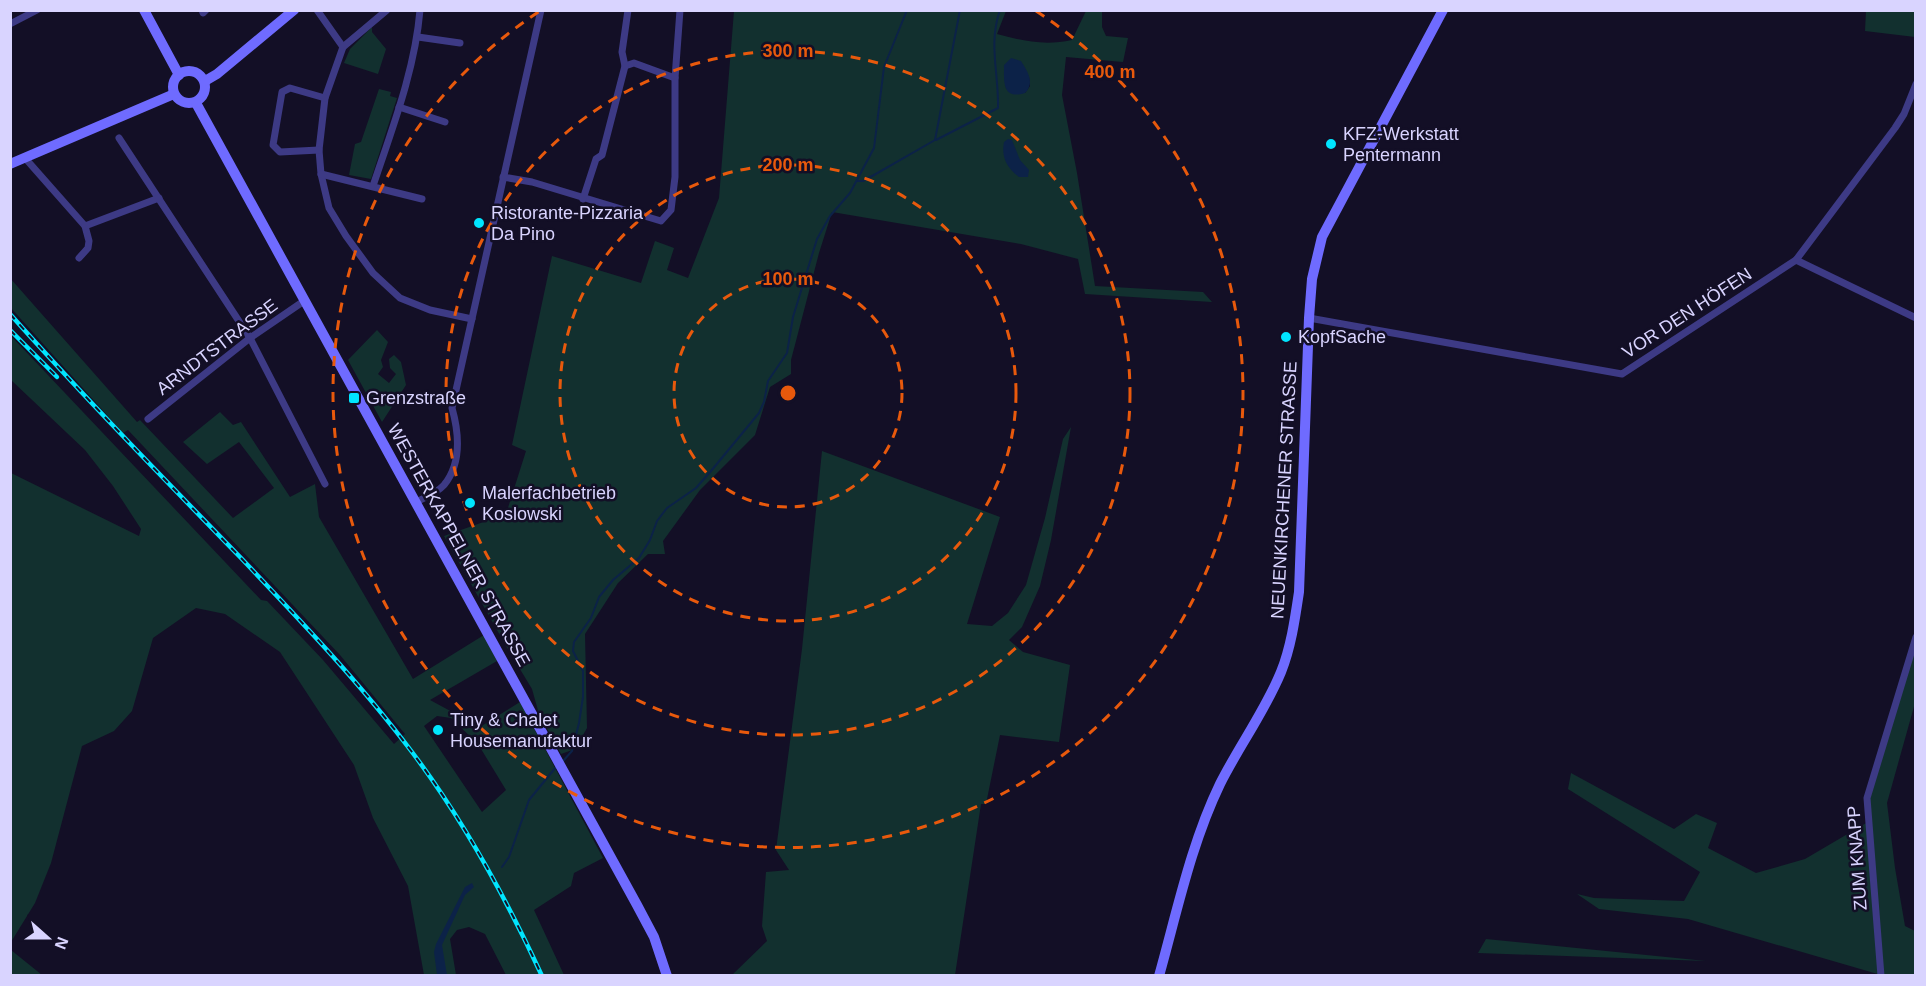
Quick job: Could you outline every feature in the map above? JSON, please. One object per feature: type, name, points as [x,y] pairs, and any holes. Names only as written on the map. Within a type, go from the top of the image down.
[{"type":"street","points":[[10,24],[37,10]]},
{"type":"street","points":[[144,10],[179,75]]},
{"type":"street","points":[[204,81],[217,74],[294,10]]},
{"type":"street","points":[[316,10],[343,47]]},
{"type":"street","points":[[387,10],[343,47],[326,98],[320,150],[321,174],[328,208],[373,273],[400,298],[430,310],[472,319]]},
{"type":"street","points":[[373,186],[399,107],[418,37],[420,10]]},
{"type":"street","points":[[416,502],[443,486],[453,469],[459,446],[452,408],[541,10]]},
{"type":"street","points":[[583,199],[596,159],[602,155],[625,66],[622,52],[628,10]]},
{"type":"street","points":[[503,177],[532,182],[661,221],[671,210],[675,177],[675,78],[680,10]]},
{"type":"street","name":"NEUENKIRCHENER STRASSE","points":[[1160,975],[1186,877],[1207,816],[1221,784],[1281,672],[1293,631],[1299,592],[1309,318],[1312,279],[1322,237],[1443,10]]},
{"type":"street","points":[[418,37],[460,43]]},
{"type":"street","points":[[625,66],[634,63],[675,78]]},
{"type":"street","points":[[193,71],[202,76],[204,81],[206,91],[196,103],[181,102],[174,94],[173,84],[183,72],[193,71]]},
{"type":"street","name":"VOR DEN HÖFEN","points":[[1309,318],[1622,374],[1796,260],[1895,128],[1904,114],[1916,84]]},
{"type":"street","points":[[320,150],[280,152],[273,145],[282,92],[290,88],[326,98]]},
{"type":"street","points":[[10,164],[174,94]]},
{"type":"street","name":"WESTERKAPPELNER STRASSE","points":[[196,103],[654,937],[667,975]]},
{"type":"street","points":[[399,107],[445,122]]},
{"type":"street","points":[[119,138],[250,338],[325,484]]},
{"type":"street","points":[[25,158],[85,226],[88,248],[79,258]]},
{"type":"street","points":[[321,174],[422,199]]},
{"type":"street","points":[[85,226],[159,198]]},
{"type":"street","points":[[1796,260],[1916,318]]},
{"type":"street","name":"ARNDTSTRASSE","points":[[148,418],[250,338],[304,301]]},
{"type":"street","name":"ZUM KNAPP","points":[[1881,975],[1866,798],[1916,637]]},
{"type":"green space","points":[[734,11],[1006,11],[997,34],[1043,43],[1072,40],[1086,11],[1102,11],[1102,27],[1106,36],[1128,38],[1123,62],[1066,57],[1062,95],[1095,286],[1203,292],[1212,302],[1085,294],[1078,259],[1021,244],[832,212],[791,360],[791,374],[770,387],[755,435],[700,490],[663,541],[665,554],[648,554],[618,583],[585,634],[587,728],[575,749],[561,754],[539,714],[532,689],[444,536],[506,514],[526,451],[512,445],[552,256],[641,283],[655,241],[674,248],[667,270],[688,278],[719,198]],"holes":[[[1004,69],[1029,77],[1030,86],[1025,93],[1006,88]]]},
{"type":"green space","points":[[1866,11],[1915,11],[1915,37],[1865,31]]},
{"type":"green space","points":[[372,27],[372,32],[386,49],[378,74],[344,63],[350,49]]},
{"type":"green space","points":[[379,89],[391,92],[390,96],[397,98],[371,179],[349,175],[355,144],[361,142]]},
{"type":"green space","points":[[10,278],[137,422],[140,420],[233,518],[274,488],[239,442],[207,464],[183,442],[220,412],[233,425],[241,422],[290,497],[315,484],[319,517],[413,679],[484,635],[497,661],[430,700],[480,727],[520,702],[603,858],[574,873],[571,886],[534,910],[564,975],[506,975],[485,934],[469,927],[457,930],[450,939],[456,975],[424,975],[408,886],[373,818],[354,765],[280,652],[225,614],[196,608],[153,638],[132,711],[114,731],[82,746],[51,863],[35,903],[11,942],[11,473],[139,536],[141,529],[113,486],[85,450],[11,380],[11,336],[261,600],[267,601],[323,660],[394,744],[405,734],[340,655],[128,430],[123,433],[11,308]],"holes":[[[437,716],[451,718],[478,744],[506,790],[482,812],[424,726]]]},
{"type":"green space","points":[[377,330],[388,342],[381,360],[383,367],[378,374],[389,383],[396,374],[390,368],[389,359],[394,355],[401,362],[406,385],[382,422],[348,360]]},
{"type":"green space","points":[[1071,427],[1051,540],[1040,586],[1022,627],[1009,640],[1023,652],[1070,665],[1059,742],[1000,735],[986,804],[981,804],[955,975],[732,975],[767,941],[762,926],[766,872],[789,870],[776,850],[802,649],[822,451],[1000,517],[967,624],[992,626],[1008,613],[1026,585],[1045,518],[1063,439]]},
{"type":"green space","points":[[1915,637],[1915,703],[1887,803],[1905,926],[1915,931],[1915,975],[1881,975],[1688,919],[1599,909],[1577,894],[1594,898],[1684,901],[1700,872],[1568,789],[1571,773],[1674,829],[1696,814],[1717,823],[1708,848],[1756,873],[1805,859],[1868,822],[1867,798]]},
{"type":"green space","points":[[1486,939],[1706,961],[1478,953]]},
{"type":"green space","points":[[11,950],[42,975],[11,975]]},
{"type":"water","points":[[1011,58],[1021,61],[1028,73],[1030,85],[1025,93],[1012,94],[1006,88],[1004,65]]},
{"type":"water","points":[[1008,139],[1012,140],[1020,160],[1029,170],[1028,177],[1019,177],[1006,162],[1003,147],[1004,142]]},
{"type":"water","points":[[472,883],[474,887],[465,895],[442,945],[447,975],[437,975],[434,952],[436,944],[465,887]]},
{"type":"waterway","points":[[563,761],[572,751],[583,697],[583,671],[573,651],[574,642],[591,618],[599,597],[613,580],[639,558],[650,540],[657,521],[667,508],[696,488],[759,413],[764,402],[768,381],[787,353],[793,317],[817,239],[830,216],[850,193],[874,148],[884,67],[907,10]]},
{"type":"waterway","points":[[857,181],[863,181],[935,140],[960,10]]},
{"type":"waterway","points":[[936,140],[998,108],[994,47],[1000,10]]},
{"type":"waterway","points":[[502,867],[509,857],[529,800],[556,767]]},
{"type":"railway","points":[[10,314],[95,407],[308,629],[392,726],[431,778],[466,833],[499,889],[542,976]]},
{"type":"railway","points":[[10,330],[57,377]]},
{"type":"place","name":"KFZ-Werkstatt Pentermann","points":[[1331,144]]},
{"type":"place","name":"Ristorante-Pizzaria Da Pino","points":[[479,223]]},
{"type":"place","name":"KopfSache","points":[[1286,337]]},
{"type":"place","name":"Grenzstraße","points":[[354,398]]},
{"type":"place","name":"Malerfachbetrieb Koslowski","points":[[470,503]]},
{"type":"place","name":"Tiny & Chalet Housemanufaktur","points":[[438,730]]}]
